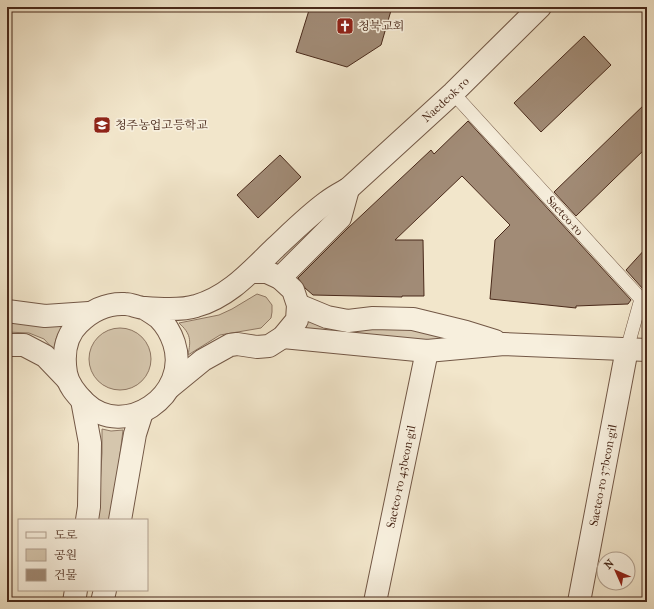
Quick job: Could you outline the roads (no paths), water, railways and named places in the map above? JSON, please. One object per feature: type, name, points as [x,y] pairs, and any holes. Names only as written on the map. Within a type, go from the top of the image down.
[{"type":"street","name":"Naedeok-ro","points":[[144,308],[164,309],[195,307],[217,298],[242,280],[328,201],[348,189],[453,93],[540,7]]},
{"type":"street","points":[[280,278],[340,218],[348,189]]},
{"type":"street","points":[[7,345],[24,346],[45,356],[67,379],[76,395],[89,407],[106,414],[124,416],[142,412],[157,403],[170,387],[203,360],[230,345],[237,344],[257,347],[269,346],[283,337],[297,320],[298,305],[292,290],[280,278],[267,272],[251,272]]},
{"type":"street","points":[[67,379],[64,361],[67,342],[75,326],[89,313],[106,305],[125,304],[144,308],[160,319],[171,334],[177,352],[176,371],[170,387]]},
{"type":"street","points":[[298,305],[326,316],[348,321],[373,318],[413,319],[466,332],[504,344]]},
{"type":"street","points":[[7,311],[45,316],[89,313]]},
{"type":"street","points":[[283,337],[427,351],[504,344],[637,350]]},
{"type":"street","name":"Saeteo-ro 37beon-gil","points":[[579,602],[637,350]]},
{"type":"street","name":"Saeteo-ro 43beon-gil","points":[[375,602],[427,351]]},
{"type":"street","points":[[82,400],[90,444],[89,507],[87,519]]},
{"type":"street","points":[[120,519],[135,434],[142,412]]},
{"type":"street","points":[[74,602],[76,591]]},
{"type":"street","points":[[102,602],[105,591]]},
{"type":"lane","name":"Saeteo-ro","points":[[453,93],[641,299],[637,350]]},
{"type":"place","name":"청북교회","points":[[345,26]]},
{"type":"place","name":"청주농업고등학교","points":[[102,125]]}]
